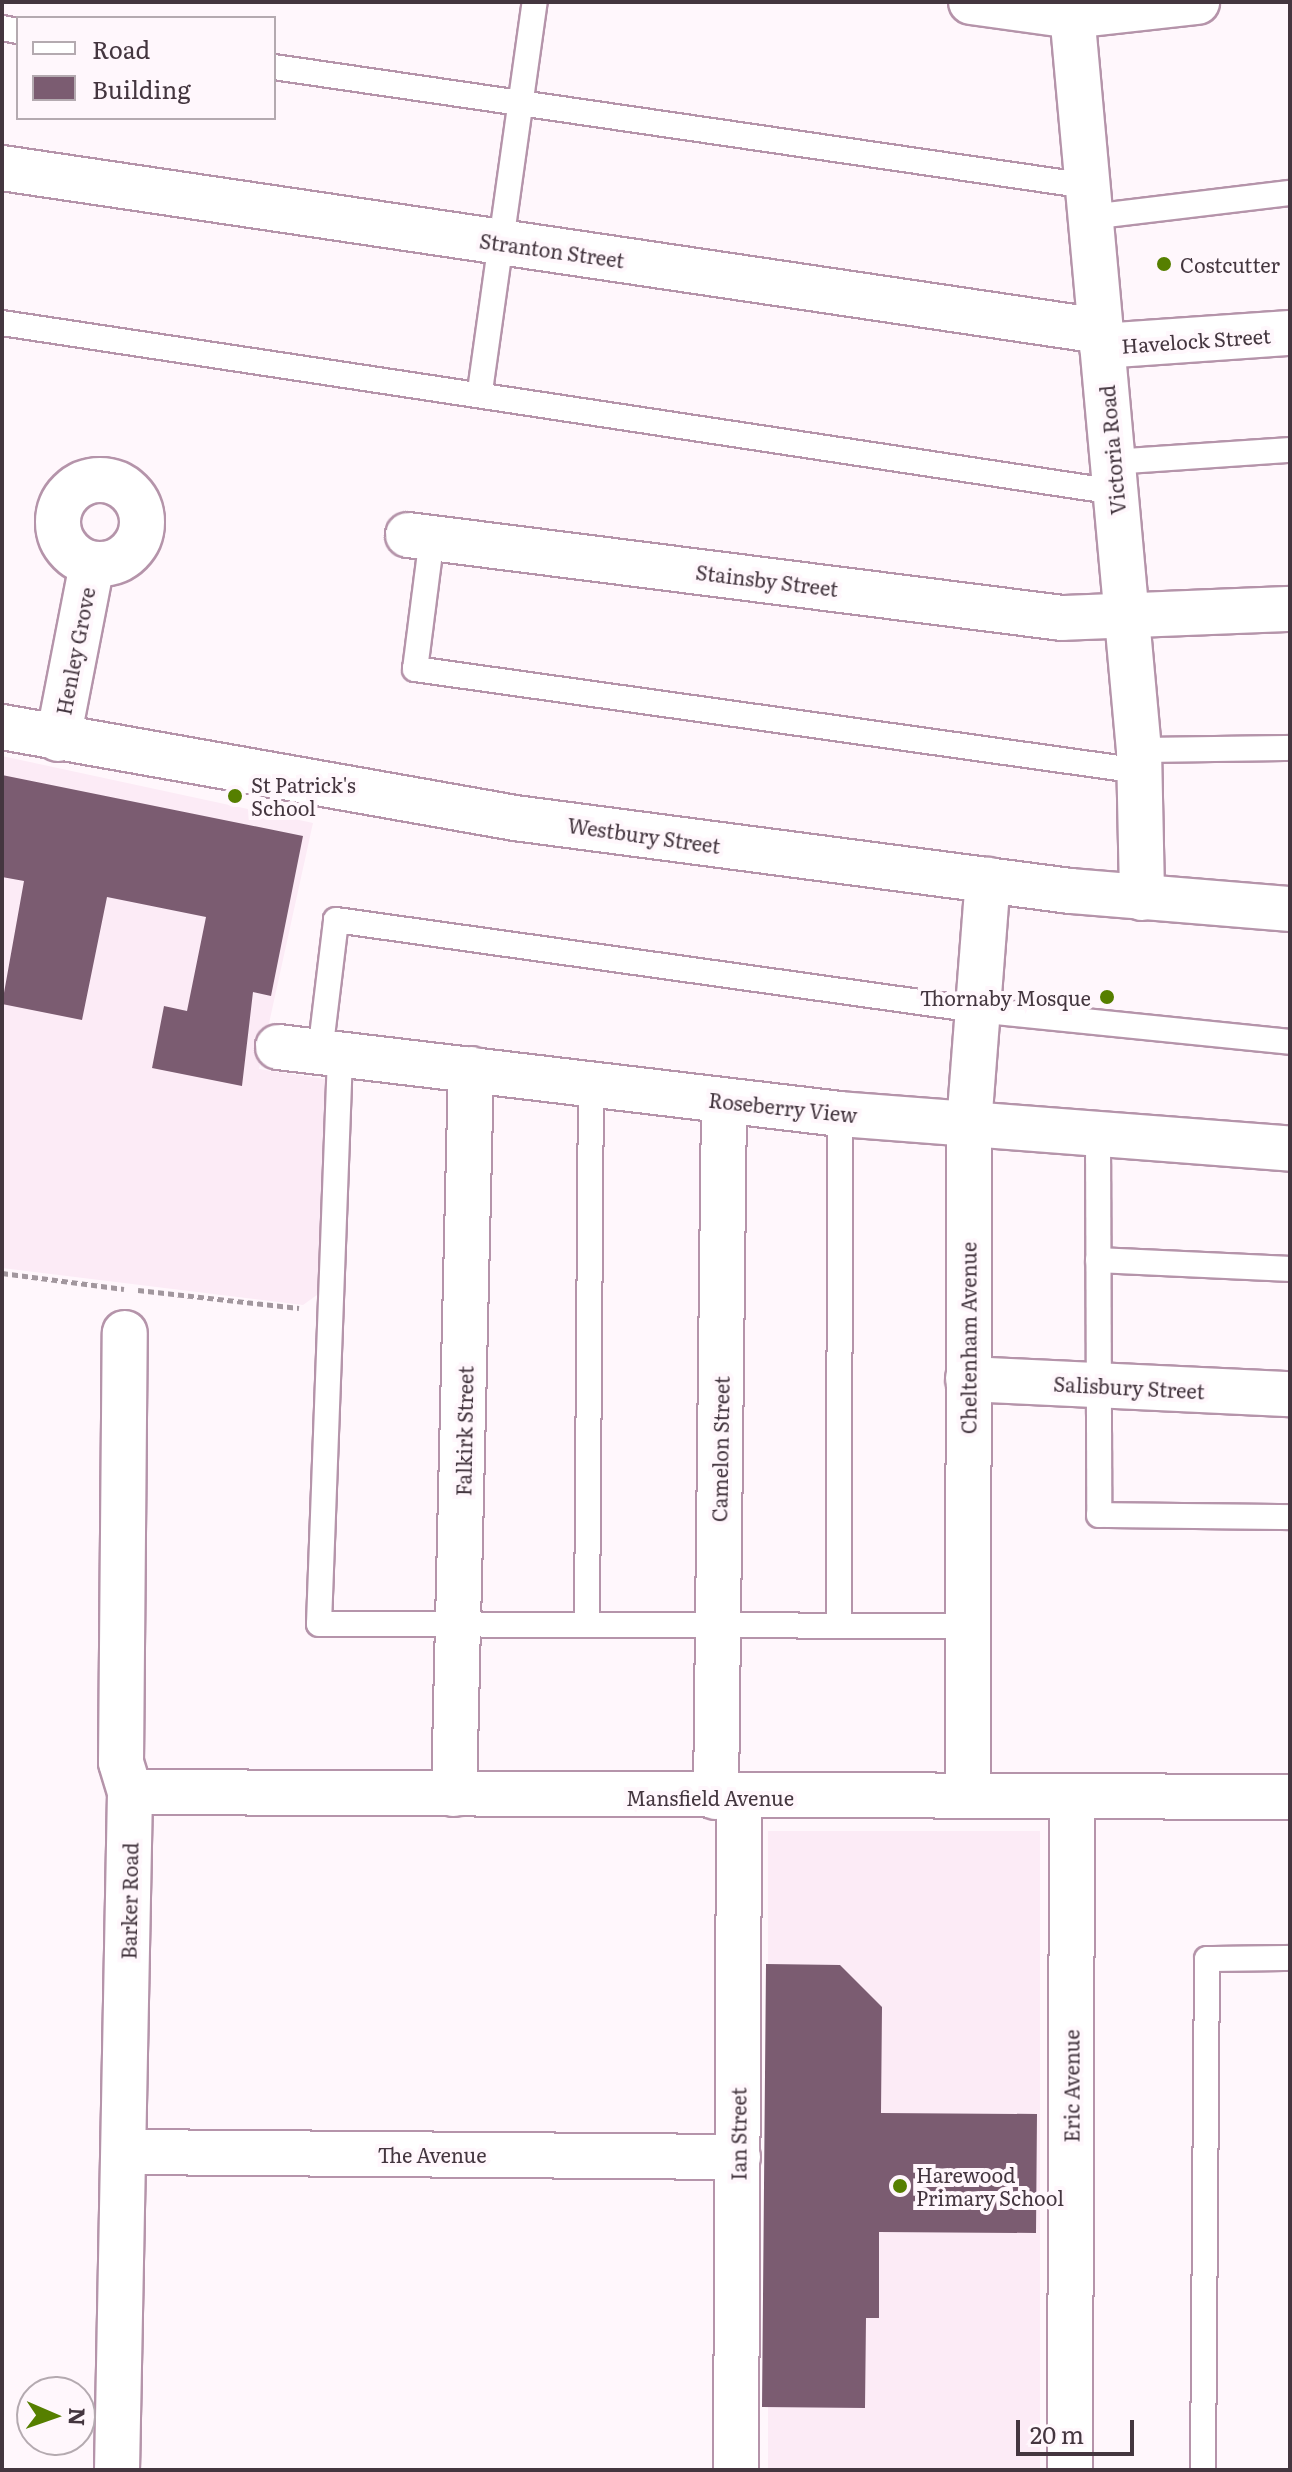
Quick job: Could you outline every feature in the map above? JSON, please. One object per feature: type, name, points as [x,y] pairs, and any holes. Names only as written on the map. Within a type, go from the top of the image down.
[{"type":"street","points":[[971,2],[1071,9],[1197,2]]},
{"type":"street","name":"Victoria Road","points":[[1071,9],[1140,761],[1142,898]]},
{"type":"street","name":"Stranton Street","points":[[2,168],[502,243],[1102,339]]},
{"type":"street","name":"Havelock Street","points":[[1102,339],[1290,333]]},
{"type":"street","name":"Stainsby Street","points":[[420,536],[1062,618],[1290,609]]},
{"type":"street","name":"Henley Grove","points":[[58,739],[92,564]]},
{"type":"street","name":"Westbury Street","points":[[2,727],[368,796],[988,880],[1142,898],[1290,909]]},
{"type":"street","name":"Cheltenham Avenue","points":[[968,1796],[969,1125],[988,880]]},
{"type":"street","name":"Roseberry View","points":[[313,1052],[840,1114],[1290,1149]]},
{"type":"street","name":"Falkirk Street","points":[[454,1794],[471,1069]]},
{"type":"street","name":"Camelon Street","points":[[724,1101],[718,1625],[728,1797]]},
{"type":"street","name":"Barker Road","points":[[117,2470],[126,2152],[130,1792],[121,1762],[125,1333]]},
{"type":"street","name":"Salisbury Street","points":[[968,1379],[1290,1394]]},
{"type":"street","name":"Mansfield Avenue","points":[[130,1792],[728,1797],[1290,1797]]},
{"type":"street","name":"Ian Street","points":[[728,1797],[738,2157],[736,2470]]},
{"type":"street","name":"Eric Avenue","points":[[1070,2470],[1072,1797]]},
{"type":"street","name":"The Avenue","points":[[126,2152],[738,2157]]},
{"type":"lane","points":[[480,391],[535,2]]},
{"type":"lane","points":[[276,67],[522,102],[1090,201],[1290,193]]},
{"type":"lane","points":[[2,323],[1114,477],[1290,450]]},
{"type":"lane","points":[[420,536],[415,669],[1140,761],[1290,748]]},
{"type":"lane","points":[[968,1626],[839,1623],[319,1624],[328,1311],[313,1052],[336,920],[976,1010],[1290,1042]]},
{"type":"lane","points":[[587,1624],[591,1083]]},
{"type":"lane","points":[[839,1623],[840,1114]]},
{"type":"lane","points":[[1098,1136],[1099,1515],[1290,1517]]},
{"type":"lane","points":[[1098,1260],[1290,1269]]},
{"type":"lane","points":[[1203,2470],[1207,1959],[1290,1958]]},
{"type":"path","points":[[2,1273],[328,1311]]},
{"type":"shaded area","points":[[2,756],[313,823],[259,1069],[325,1079],[317,1295],[303,1305],[2,1268]]},
{"type":"shaded area","name":"Harewood Primary School","points":[[768,1831],[1040,1831],[1040,2470],[768,2470]]},
{"type":"building","points":[[2,775],[303,836],[271,996],[253,992],[242,1086],[152,1068],[164,1006],[187,1011],[206,917],[107,897],[82,1020],[2,1004],[24,881],[2,877]]},
{"type":"building","points":[[766,1964],[840,1965],[882,2007],[881,2113],[1037,2114],[1036,2233],[879,2232],[879,2318],[866,2318],[865,2408],[762,2407]]},
{"type":"place","name":"Costcutter","points":[[1164,264]]},
{"type":"place","name":"St Patrick's School","points":[[235,796]]},
{"type":"place","name":"Thornaby Mosque","points":[[1107,997]]},
{"type":"place","name":"Harewood Primary School","points":[[900,2186]]}]
